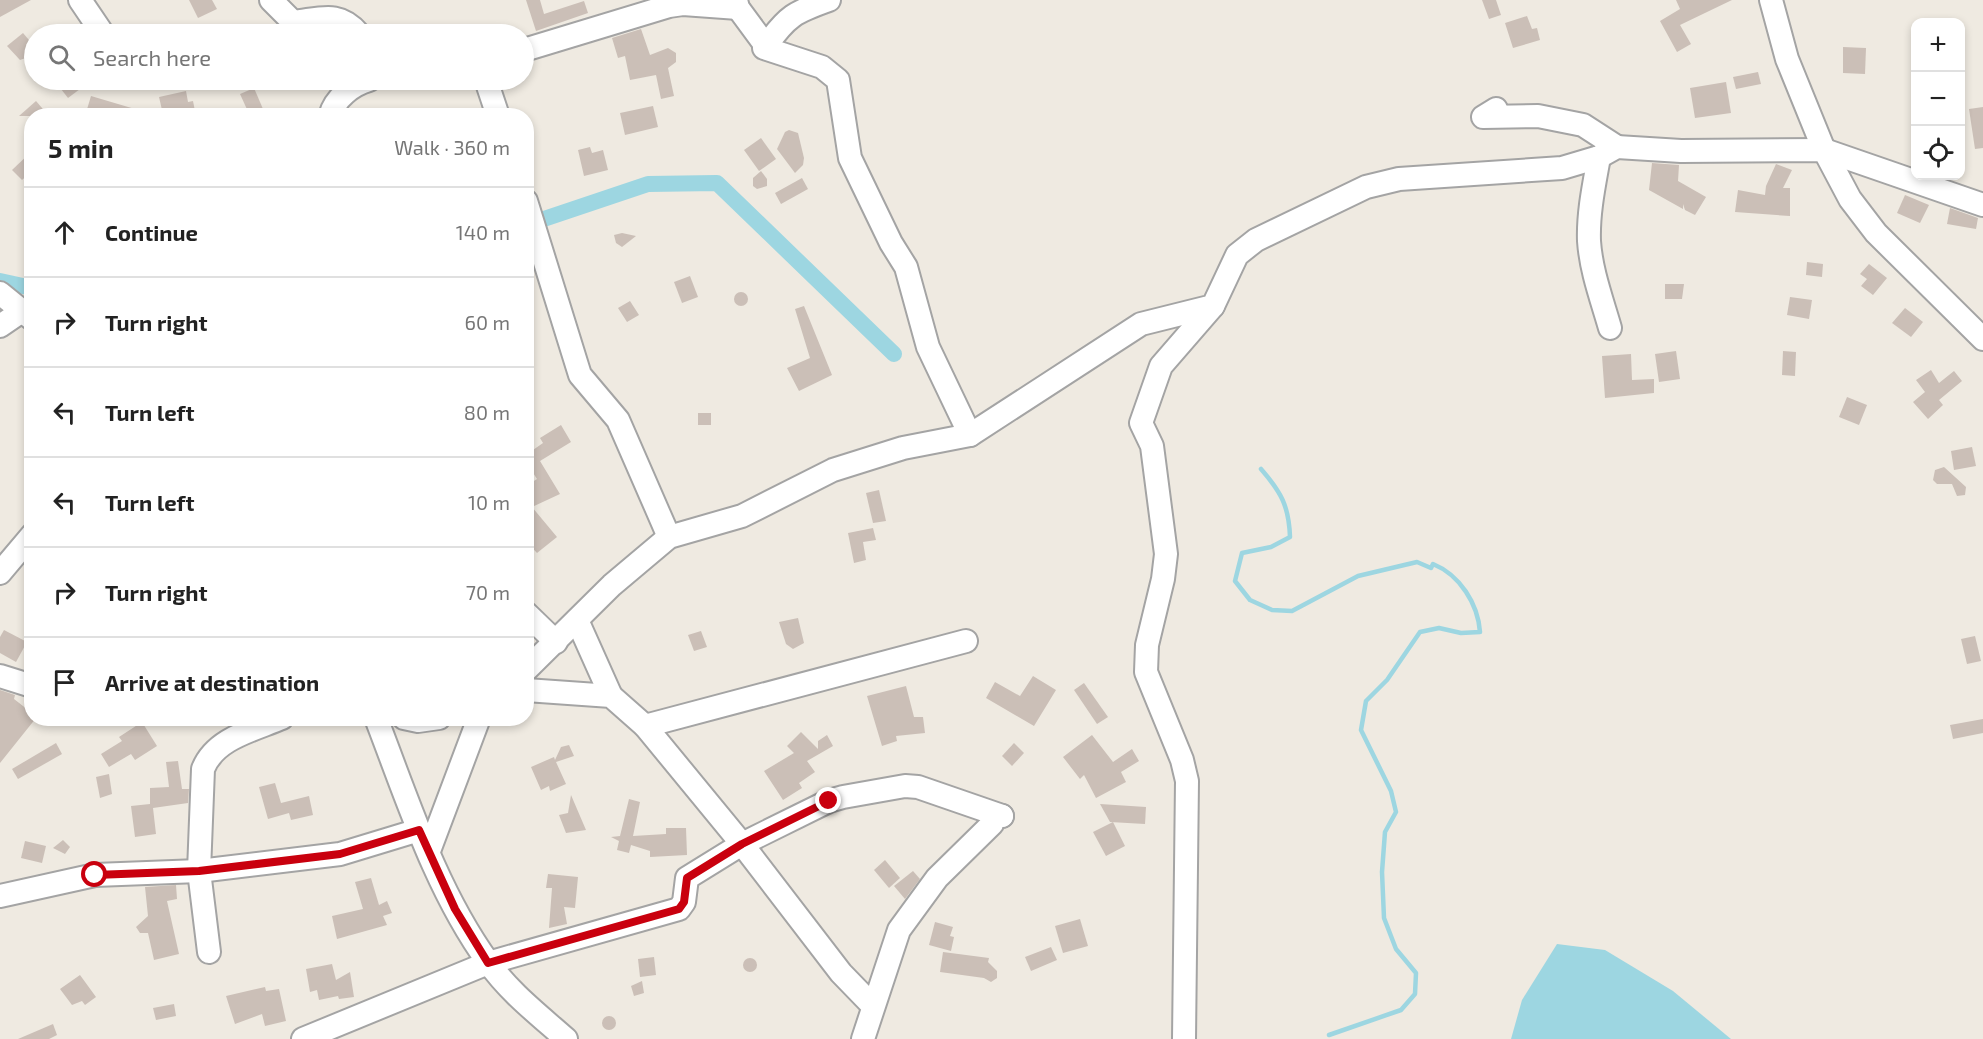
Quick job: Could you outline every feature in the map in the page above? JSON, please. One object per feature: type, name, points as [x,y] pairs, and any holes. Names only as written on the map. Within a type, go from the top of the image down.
[{"type":"street","points":[[80,0],[96,24]]},
{"type":"street","points":[[271,0],[284,24]]},
{"type":"street","points":[[766,46],[778,29],[795,12],[829,0]]},
{"type":"street","points":[[1776,3],[1787,59],[1824,150],[1850,199],[1876,233],[1983,339]]},
{"type":"street","points":[[534,47],[669,6],[737,4],[766,46],[764,48],[822,67],[838,80],[850,158],[887,235],[906,267],[928,347],[970,435]]},
{"type":"street","points":[[304,24],[335,17],[350,24]]},
{"type":"street","points":[[335,108],[342,96],[350,90]]},
{"type":"street","points":[[489,90],[495,108]]},
{"type":"street","points":[[1496,109],[1483,117],[1538,116],[1583,125],[1608,152]]},
{"type":"street","points":[[1184,1039],[1187,781],[1182,760],[1146,672],[1147,645],[1163,579],[1166,554],[1152,446],[1141,423],[1161,366],[1213,306],[1237,255],[1250,245],[1366,187],[1399,179],[1543,171],[1608,152],[1824,150],[1983,205]]},
{"type":"street","points":[[1608,152],[1591,204],[1589,242],[1592,265],[1610,328]]},
{"type":"street","points":[[534,227],[580,375],[618,420],[669,537]]},
{"type":"street","points":[[0,294],[24,313]]},
{"type":"street","points":[[534,663],[618,580],[669,537],[742,516],[832,471],[903,448],[970,435],[1141,324],[1213,306]]},
{"type":"street","points":[[0,326],[24,316]]},
{"type":"street","points":[[0,573],[24,544]]},
{"type":"street","points":[[577,620],[611,696],[645,726],[742,844],[841,973],[873,1006]]},
{"type":"street","points":[[534,621],[556,642]]},
{"type":"street","points":[[645,726],[966,641]]},
{"type":"street","points":[[0,676],[24,684]]},
{"type":"street","points":[[534,691],[611,696]]},
{"type":"street","points":[[209,952],[199,871],[203,769],[207,759],[219,745],[263,726]]},
{"type":"street","points":[[379,726],[419,830],[455,909],[488,963],[519,998],[566,1039]]},
{"type":"street","points":[[429,851],[476,726]]},
{"type":"street","points":[[303,1039],[488,963],[679,909],[684,902],[687,878],[742,844],[829,801],[905,786],[932,791],[1002,816],[993,815],[992,824],[937,878],[903,924],[863,1039]]},
{"type":"street","points":[[0,896],[95,875],[199,871],[340,854],[419,830]]},
{"type":"water","points":[[1557,944],[1605,950],[1673,991],[1731,1039],[1511,1039],[1522,1000]]},
{"type":"building","points":[[0,0],[31,0],[0,17]]},
{"type":"building","points":[[189,0],[212,0],[217,9],[198,18]]},
{"type":"building","points":[[526,0],[540,0],[544,14],[584,1],[588,13],[536,31]]},
{"type":"building","points":[[1482,0],[1496,0],[1501,15],[1489,19]]},
{"type":"building","points":[[1676,0],[1732,0],[1680,25],[1691,44],[1677,52],[1660,21],[1680,9]]},
{"type":"building","points":[[1527,16],[1532,29],[1537,28],[1540,40],[1513,48],[1505,23]]},
{"type":"building","points":[[641,29],[650,55],[668,48],[676,53],[676,62],[668,68],[674,96],[661,99],[656,75],[630,80],[625,56],[618,58],[612,38]]},
{"type":"building","points":[[23,33],[24,59],[20,60],[7,46]]},
{"type":"building","points":[[1843,47],[1866,48],[1865,74],[1843,73]]},
{"type":"building","points":[[1758,72],[1761,84],[1736,89],[1733,77]]},
{"type":"building","points":[[1726,82],[1731,113],[1695,118],[1690,88]]},
{"type":"building","points":[[62,90],[79,90],[68,98]]},
{"type":"building","points":[[255,90],[263,108],[246,108],[240,94]]},
{"type":"building","points":[[186,91],[188,102],[193,101],[194,108],[162,108],[159,97]]},
{"type":"building","points":[[91,96],[132,108],[87,108]]},
{"type":"building","points":[[36,101],[42,108],[28,108]]},
{"type":"building","points":[[653,106],[658,127],[625,135],[620,113]]},
{"type":"building","points":[[1983,107],[1983,148],[1975,149],[1969,109]]},
{"type":"building","points":[[789,130],[798,133],[804,158],[803,165],[795,173],[777,149],[785,132]]},
{"type":"building","points":[[761,138],[776,159],[759,171],[744,150]]},
{"type":"building","points":[[590,147],[592,153],[603,150],[608,170],[584,176],[578,150]]},
{"type":"building","points":[[24,159],[24,178],[22,180],[12,170]]},
{"type":"building","points":[[1652,163],[1679,165],[1678,181],[1706,197],[1695,215],[1685,210],[1683,204],[1683,209],[1649,190]]},
{"type":"building","points":[[1776,164],[1792,170],[1783,188],[1790,188],[1790,216],[1735,212],[1738,190],[1765,195],[1766,186]]},
{"type":"building","points":[[761,171],[767,179],[767,186],[757,189],[753,186],[753,178]]},
{"type":"building","points":[[802,178],[808,189],[781,204],[775,193]]},
{"type":"building","points":[[1905,195],[1929,205],[1920,223],[1897,213]]},
{"type":"building","points":[[1950,208],[1978,218],[1976,229],[1947,224]]},
{"type":"building","points":[[622,233],[636,236],[622,247],[616,243],[614,235]]},
{"type":"building","points":[[1807,262],[1823,264],[1822,277],[1806,275]]},
{"type":"building","points":[[1869,264],[1887,278],[1873,295],[1861,286],[1867,279],[1860,274]]},
{"type":"building","points":[[690,276],[698,297],[682,303],[674,282]]},
{"type":"building","points":[[1665,284],[1684,284],[1682,299],[1665,299]]},
{"type":"building","points":[[738,292],[744,292],[748,299],[744,306],[738,306],[734,302],[734,296]]},
{"type":"building","points":[[1790,297],[1812,300],[1809,319],[1787,315]]},
{"type":"building","points":[[630,301],[639,315],[627,322],[618,308]]},
{"type":"building","points":[[804,306],[832,375],[799,391],[787,368],[810,358],[795,309]]},
{"type":"building","points":[[1905,308],[1923,322],[1911,337],[1892,323]]},
{"type":"building","points":[[1676,351],[1680,379],[1659,382],[1655,354]]},
{"type":"building","points":[[1783,351],[1796,352],[1795,376],[1782,375]]},
{"type":"building","points":[[1631,354],[1632,380],[1654,379],[1654,393],[1605,398],[1602,356]]},
{"type":"building","points":[[1931,370],[1939,383],[1954,371],[1962,381],[1939,400],[1943,405],[1928,419],[1913,402],[1925,392],[1916,380]]},
{"type":"building","points":[[1847,397],[1867,405],[1859,425],[1839,417]]},
{"type":"building","points":[[698,413],[711,413],[711,425],[698,425]]},
{"type":"building","points":[[561,425],[571,442],[540,461],[560,494],[534,506],[534,481],[537,479],[534,474],[534,449],[543,443],[540,438]]},
{"type":"building","points":[[1972,447],[1976,466],[1954,470],[1951,451]]},
{"type":"building","points":[[1944,467],[1966,487],[1965,495],[1957,496],[1952,484],[1937,484],[1933,480],[1935,470]]},
{"type":"building","points":[[879,490],[886,521],[873,523],[866,493]]},
{"type":"building","points":[[534,509],[557,537],[537,553],[534,550]]},
{"type":"building","points":[[873,528],[876,540],[863,542],[866,560],[854,563],[848,533]]},
{"type":"building","points":[[798,618],[804,643],[793,649],[786,644],[779,622]]},
{"type":"building","points":[[4,630],[24,640],[24,647],[16,662],[0,653],[0,637]]},
{"type":"building","points":[[701,631],[707,647],[694,651],[688,635]]},
{"type":"building","points":[[1975,636],[1981,661],[1967,664],[1961,639]]},
{"type":"building","points":[[1033,676],[1056,690],[1034,726],[986,698],[995,682],[1020,696]]},
{"type":"building","points":[[1084,683],[1108,717],[1097,724],[1074,690]]},
{"type":"building","points":[[906,686],[914,717],[923,717],[925,733],[896,736],[897,741],[882,746],[867,696]]},
{"type":"building","points":[[0,690],[15,695],[14,699],[24,707],[24,726],[30,726],[0,763]]},
{"type":"building","points":[[1983,719],[1983,733],[1953,739],[1950,725]]},
{"type":"building","points":[[136,726],[144,726],[157,746],[135,760],[131,754],[109,767],[101,754],[122,741],[119,737]]},
{"type":"building","points":[[801,732],[818,749],[818,741],[827,735],[833,746],[807,761],[815,772],[799,783],[802,788],[783,800],[764,771],[794,753],[787,746]]},
{"type":"building","points":[[1092,735],[1113,762],[1132,749],[1139,761],[1121,772],[1126,782],[1096,798],[1084,775],[1080,779],[1063,757]]},
{"type":"building","points":[[56,743],[62,754],[18,779],[12,769]]},
{"type":"building","points":[[1014,743],[1024,753],[1012,766],[1002,756]]},
{"type":"building","points":[[569,745],[574,756],[556,762],[566,784],[550,791],[549,786],[541,790],[531,767],[554,757],[555,760],[561,747]]},
{"type":"building","points":[[178,761],[182,789],[189,789],[188,803],[153,808],[156,834],[135,837],[131,806],[150,804],[150,788],[169,787],[166,762]]},
{"type":"building","points":[[109,774],[112,794],[100,798],[96,777]]},
{"type":"building","points":[[275,783],[281,803],[309,796],[313,815],[291,820],[289,813],[268,819],[259,787]]},
{"type":"building","points":[[571,795],[586,830],[566,833],[559,815],[568,813]]},
{"type":"building","points":[[629,799],[640,802],[633,836],[666,834],[666,828],[686,828],[687,855],[650,857],[650,851],[631,845],[629,853],[617,850],[619,841],[611,837],[620,836]]},
{"type":"building","points":[[1100,804],[1146,807],[1145,824],[1110,822]]},
{"type":"building","points":[[1113,822],[1125,846],[1106,856],[1093,832]]},
{"type":"building","points":[[63,840],[70,847],[65,854],[53,848]]},
{"type":"building","points":[[25,841],[46,846],[42,863],[21,858]]},
{"type":"building","points":[[885,860],[900,878],[889,888],[874,870]]},
{"type":"building","points":[[913,871],[920,879],[905,899],[894,886]]},
{"type":"building","points":[[548,874],[578,877],[575,908],[564,907],[567,924],[549,928],[552,888],[546,888]]},
{"type":"building","points":[[371,878],[379,905],[387,901],[392,913],[383,916],[387,925],[337,939],[332,916],[363,909],[355,882]]},
{"type":"building","points":[[176,885],[177,899],[167,901],[179,954],[154,960],[148,933],[140,933],[136,927],[148,916],[145,887]]},
{"type":"building","points":[[1080,919],[1088,946],[1063,953],[1055,926]]},
{"type":"building","points":[[935,922],[953,927],[950,936],[954,937],[951,951],[929,945]]},
{"type":"building","points":[[1051,947],[1057,960],[1031,971],[1025,957]]},
{"type":"building","points":[[943,952],[989,958],[988,962],[997,971],[997,978],[991,982],[984,978],[940,972]]},
{"type":"building","points":[[654,957],[656,975],[640,977],[638,959]]},
{"type":"building","points":[[747,958],[753,958],[757,965],[753,972],[747,972],[743,968],[743,962]]},
{"type":"building","points":[[332,964],[336,980],[350,972],[354,997],[339,999],[338,996],[319,1000],[317,990],[310,992],[306,969]]},
{"type":"building","points":[[80,975],[96,997],[85,1005],[82,1001],[72,1005],[60,989]]},
{"type":"building","points":[[642,981],[644,993],[634,996],[631,986]]},
{"type":"building","points":[[265,987],[266,991],[279,989],[286,1021],[265,1026],[262,1014],[235,1024],[226,996]]},
{"type":"building","points":[[174,1004],[176,1016],[156,1020],[153,1008]]},
{"type":"building","points":[[606,1016],[612,1016],[616,1023],[612,1030],[606,1030],[602,1026],[602,1020]]},
{"type":"building","points":[[53,1024],[57,1035],[49,1039],[18,1039]]},
{"type":"waterway","points":[[534,222],[648,184],[717,183],[894,354]]},
{"type":"waterway","points":[[0,281],[24,286]]},
{"type":"waterway","points":[[1261,469],[1283,500],[1290,537],[1271,547],[1242,553],[1235,581],[1250,600],[1272,610],[1292,611],[1358,576],[1417,562],[1431,568],[1433,564],[1451,575],[1466,592],[1479,621],[1480,632],[1461,633],[1439,628],[1420,632],[1387,680],[1366,701],[1361,730],[1391,791],[1396,812],[1385,832],[1382,872],[1384,918],[1396,949],[1416,973],[1415,994],[1401,1010],[1329,1035]]},
{"type":"route","points":[[95,875],[199,871],[340,854],[419,830],[455,909],[488,963],[679,909],[684,902],[687,878],[742,844],[829,801]]}]
